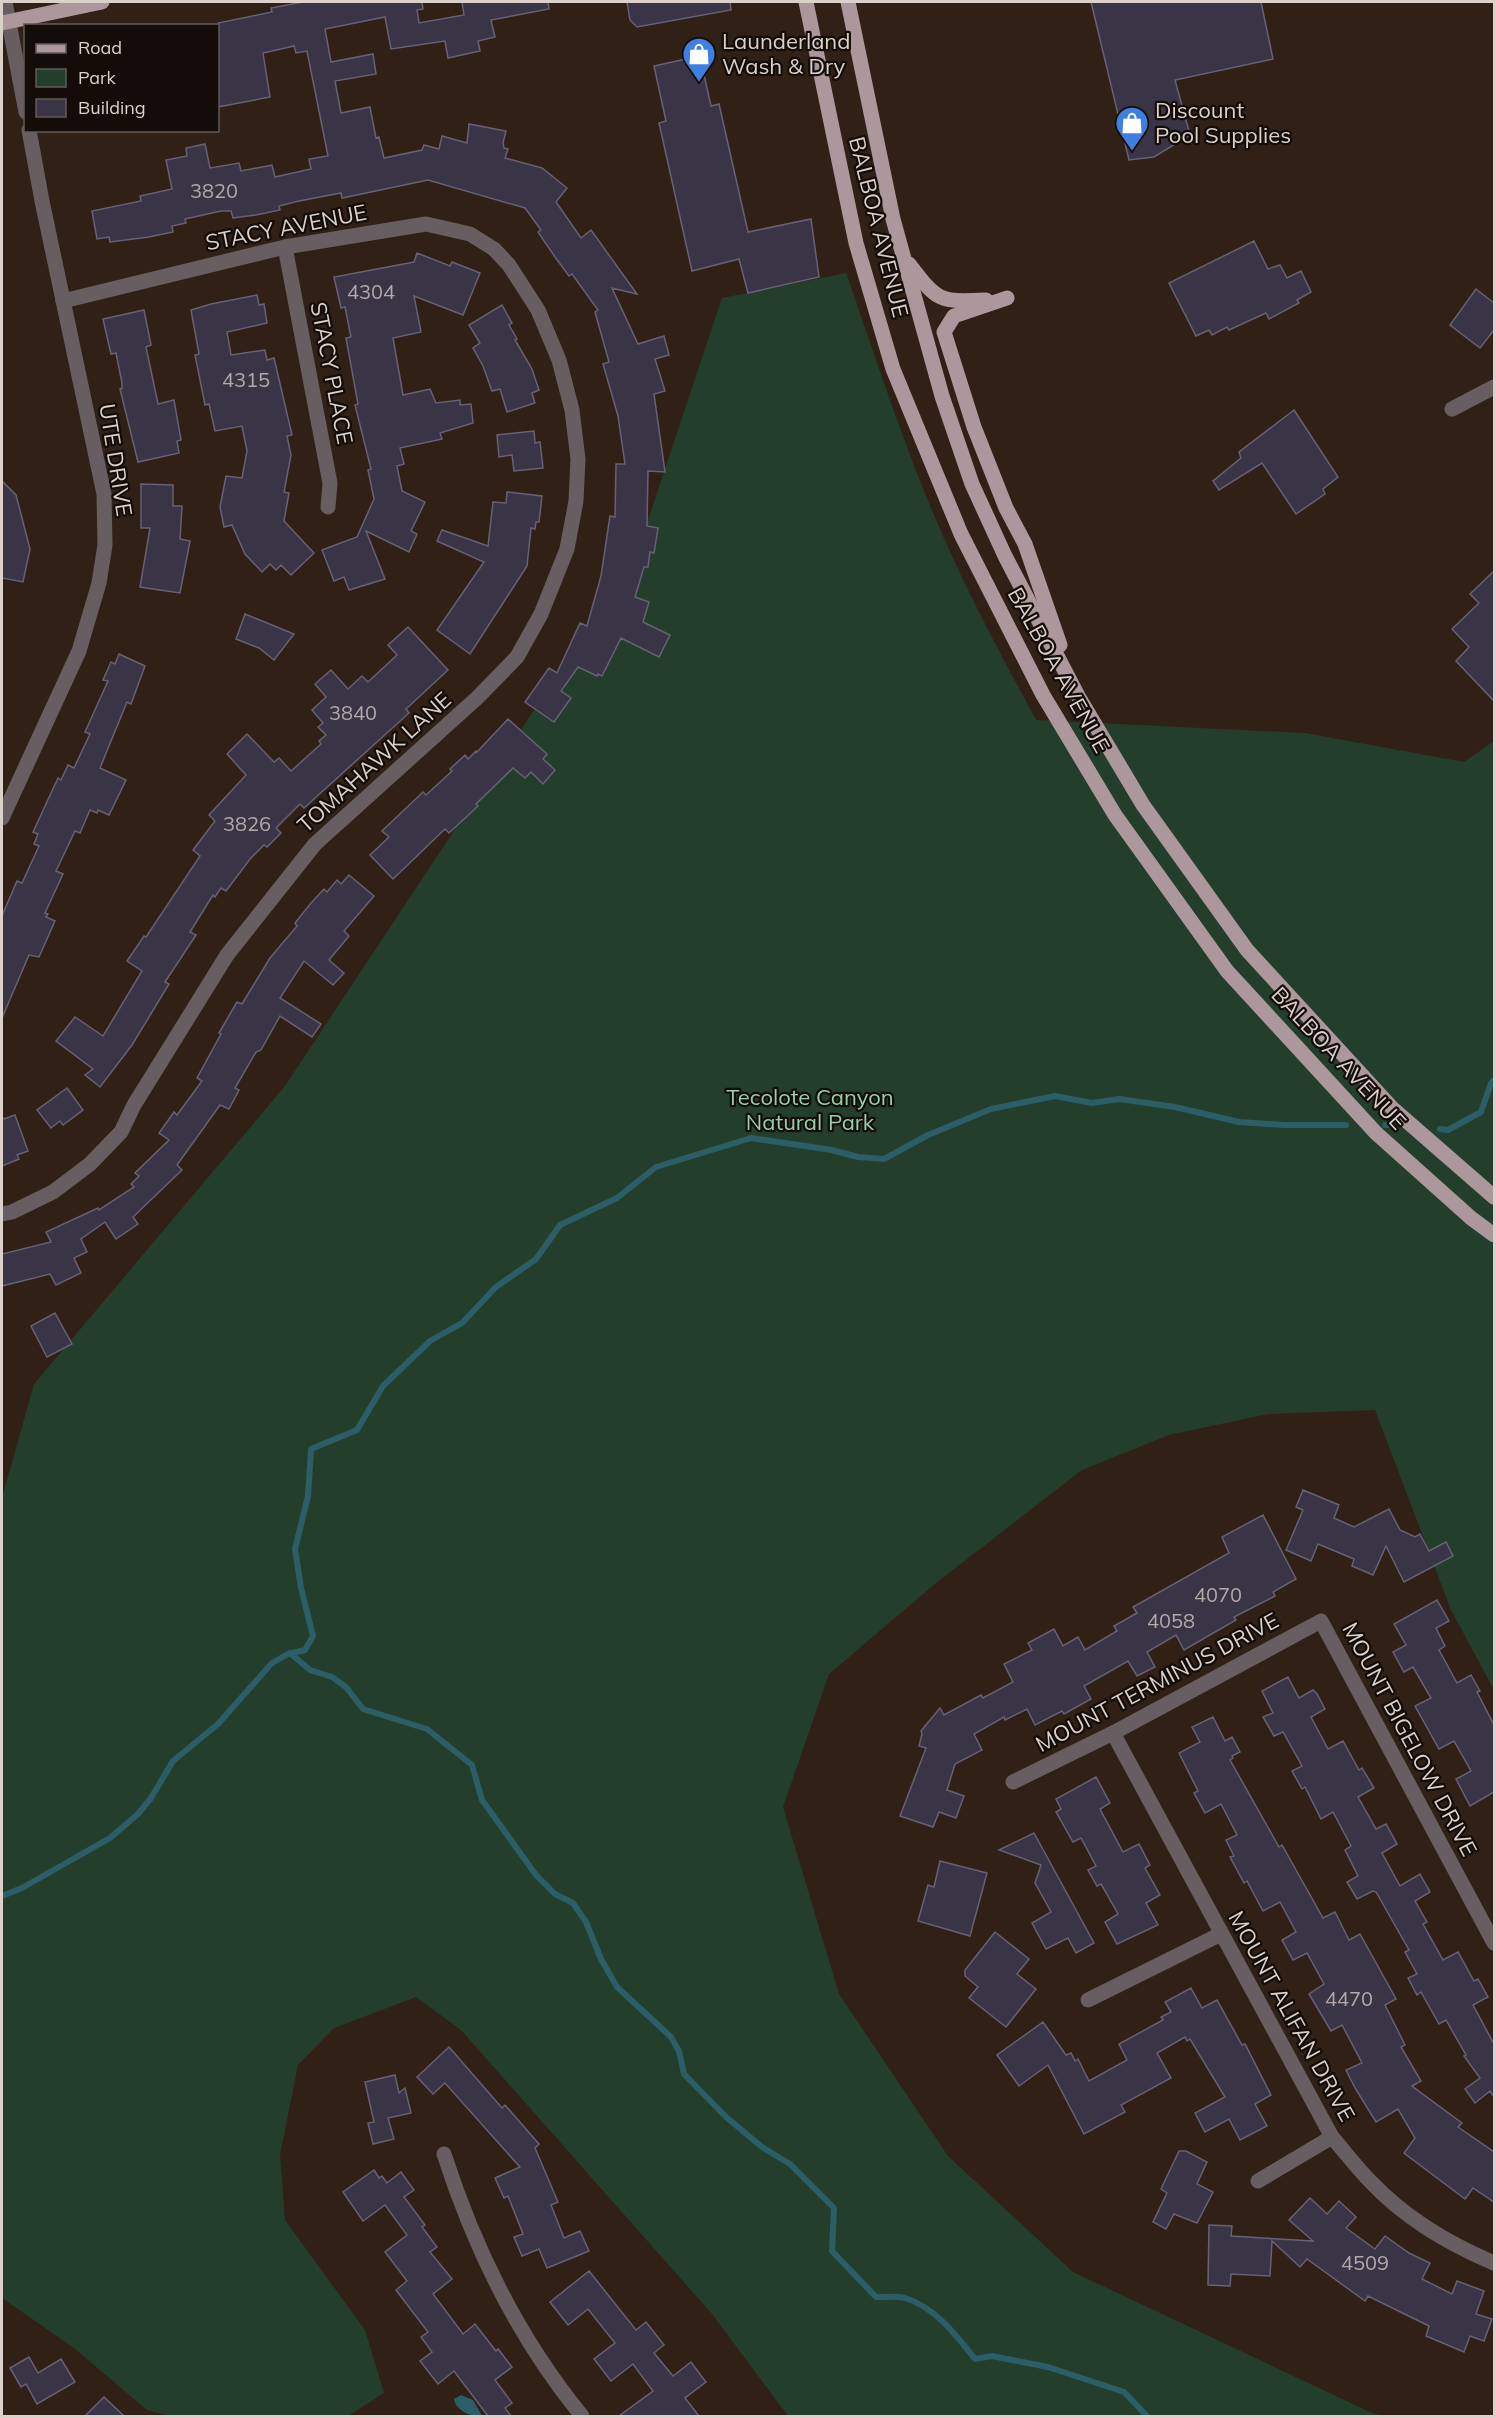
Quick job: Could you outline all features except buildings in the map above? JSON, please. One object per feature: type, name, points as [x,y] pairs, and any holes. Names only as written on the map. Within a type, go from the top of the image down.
[{"type":"main road","points":[[5,22],[102,2]]},
{"type":"main road","name":"BALBOA AVENUE","points":[[806,2],[856,243],[893,369],[962,534],[1043,695],[1115,815],[1227,971],[1376,1132],[1471,1218],[1494,1235]]},
{"type":"main road","name":"BALBOA AVENUE","points":[[848,2],[893,219],[942,396],[972,484],[1005,556],[1078,696],[1143,805],[1247,950],[1393,1109],[1494,1197]]},
{"type":"main road","points":[[904,258],[929,290],[950,302],[1007,298],[954,316],[944,332],[974,427],[1006,508],[1025,544],[1078,696]]},
{"type":"street","points":[[4,2],[5,22],[24,103]]},
{"type":"street","name":"UTE DRIVE","points":[[2,818],[79,651],[99,583],[105,544],[104,494],[29,132]]},
{"type":"street","name":"STACY AVENUE","points":[[63,301],[285,247],[426,224],[470,234],[494,249],[509,265]]},
{"type":"street","name":"STACY PLACE","points":[[285,247],[330,483],[328,507]]},
{"type":"street","name":"TOMAHAWK LANE","points":[[2,1214],[12,1212],[53,1192],[90,1164],[121,1132],[134,1105],[227,956],[315,844],[477,698],[517,657],[541,614],[567,549],[576,501],[578,459],[572,410],[559,360],[538,310],[509,265]]},
{"type":"street","points":[[1452,409],[1494,387]]},
{"type":"street","name":"MOUNT TERMINUS DRIVE","points":[[1013,1782],[1113,1733],[1321,1621]]},
{"type":"street","name":"MOUNT BIGELOW DRIVE","points":[[1321,1621],[1494,1942]]},
{"type":"street","name":"MOUNT ALIFAN DRIVE","points":[[1113,1733],[1332,2137],[1372,2183],[1412,2218],[1458,2248],[1494,2263]]},
{"type":"street","points":[[1088,2001],[1221,1934]]},
{"type":"street","points":[[1258,2181],[1332,2137]]},
{"type":"street","points":[[444,2154],[462,2211],[495,2284],[575,2414]]},
{"type":"green space","name":"Tecolote Canyon Natural Park","points":[[846,273],[929,504],[976,606],[1036,720],[1305,733],[1464,762],[1494,741],[1494,1690],[1451,1610],[1375,1410],[1268,1414],[1169,1435],[1082,1470],[936,1583],[829,1674],[783,1807],[839,1994],[948,2156],[1073,2272],[1372,2413],[1385,2416],[788,2416],[712,2314],[461,2030],[416,1997],[334,2028],[298,2065],[280,2155],[285,2220],[365,2330],[384,2393],[348,2416],[169,2416],[147,2410],[74,2348],[2,2298],[2,1498],[34,1384],[285,1086],[569,657],[648,520],[722,298]]},
{"type":"water","points":[[461,2395],[473,2400],[482,2416],[469,2414],[458,2407],[454,2399]]},
{"type":"waterway","points":[[1440,1129],[1448,1130],[1481,1112],[1494,1080]]},
{"type":"waterway","points":[[2,1896],[22,1888],[110,1838],[138,1814],[151,1798],[173,1761],[218,1724],[272,1663],[288,1654],[305,1650],[313,1636],[301,1588],[295,1549],[308,1496],[311,1449],[357,1430],[383,1386],[430,1341],[462,1323],[496,1287],[536,1259],[560,1225],[617,1198],[656,1167],[751,1138],[832,1150],[858,1157],[884,1159],[928,1135],[991,1109],[1055,1096],[1092,1103],[1119,1099],[1175,1107],[1239,1122],[1346,1125]]},
{"type":"waterway","points":[[290,1653],[310,1670],[332,1677],[346,1687],[363,1709],[427,1729],[472,1765],[482,1800],[536,1875],[555,1894],[573,1903],[586,1922],[601,1959],[617,1987],[671,2037],[679,2051],[684,2074],[726,2117],[762,2147],[790,2164],[834,2208],[832,2251],[876,2297],[905,2298],[926,2308],[944,2323],[975,2359],[992,2356],[1048,2367],[1124,2392],[1147,2416]]},
{"type":"place","name":"Launderland Wash & Dry","points":[[699,83]]},
{"type":"place","name":"Discount Pool Supplies","points":[[1132,152]]}]
